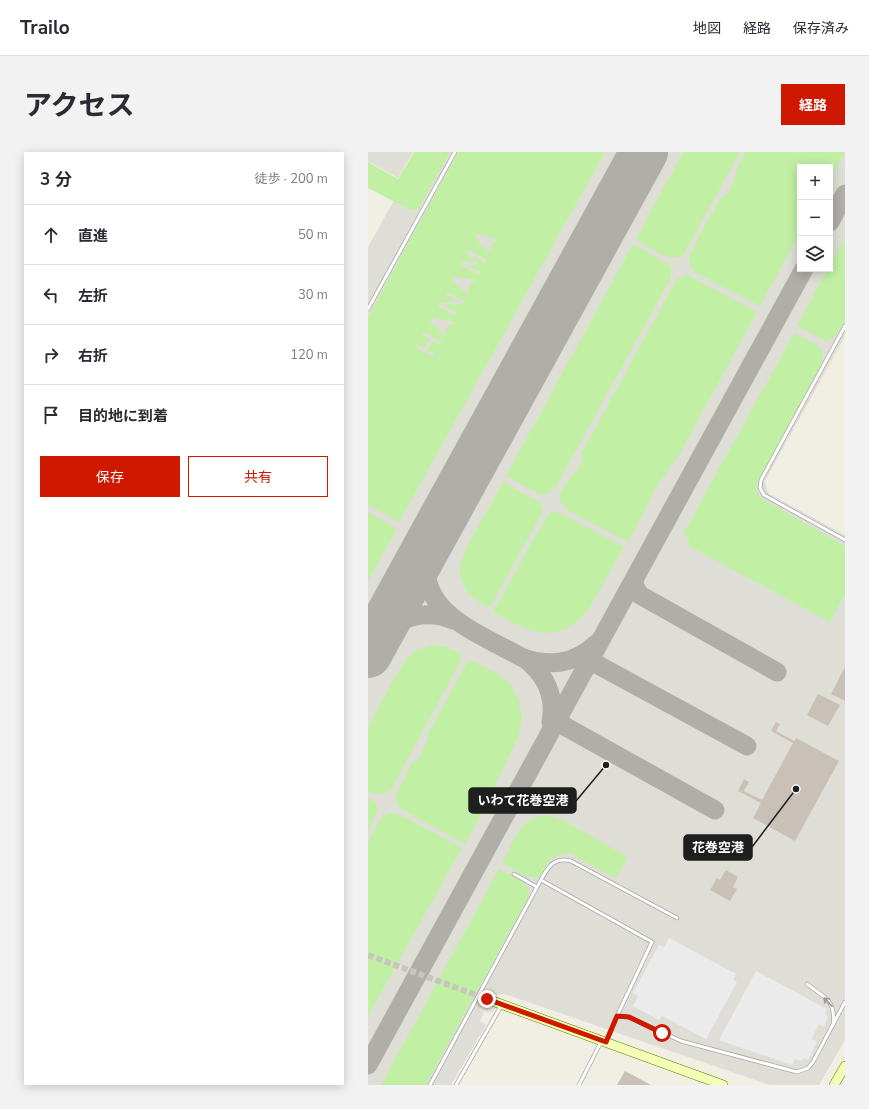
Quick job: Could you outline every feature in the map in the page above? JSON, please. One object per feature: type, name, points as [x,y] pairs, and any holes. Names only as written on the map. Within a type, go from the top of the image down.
[{"type":"street","points":[[487,999],[723,1085]]},
{"type":"street","points":[[834,1085],[845,1066]]},
{"type":"lane","points":[[368,309],[455,152]]},
{"type":"lane","points":[[845,326],[760,480],[760,488],[764,495],[845,540]]},
{"type":"lane","points":[[430,1085],[537,887],[556,861],[563,859],[572,861],[677,918]]},
{"type":"lane","points":[[514,874],[537,887]]},
{"type":"lane","points":[[541,880],[652,942],[617,1016],[579,1085]]},
{"type":"lane","points":[[807,984],[830,1002],[834,1012],[832,1027]]},
{"type":"lane","points":[[617,1016],[629,1017],[681,1041],[797,1072],[808,1068],[813,1062],[845,1002]]},
{"type":"lane","points":[[456,1085],[502,1004]]},
{"type":"shaded area","points":[[368,152],[413,152],[398,178],[368,161]]},
{"type":"shaded area","points":[[421,152],[845,152],[845,336],[765,481],[768,493],[845,535],[845,1040],[819,1085],[770,1085],[504,994],[489,995],[479,1010],[484,1013],[480,1021],[486,1025],[451,1085],[368,1085],[368,247]]},
{"type":"shaded area","points":[[669,938],[736,974],[733,980],[737,982],[706,1039],[662,1016],[659,1020],[633,1006],[638,996],[633,993],[659,945],[664,947]]},
{"type":"shaded area","points":[[756,971],[827,1009],[825,1014],[828,1017],[824,1027],[819,1024],[817,1027],[812,1039],[817,1042],[808,1060],[803,1058],[801,1061],[794,1059],[792,1065],[719,1040]]},
{"type":"green space","points":[[414,152],[450,152],[419,208],[415,210],[408,209],[368,188],[368,162],[398,179]]},
{"type":"green space","points":[[458,152],[605,152],[399,522],[368,505],[368,317]],"holes":[[[477,234],[498,239],[497,242],[494,241],[490,249],[492,251],[490,253],[475,238]],[[469,250],[487,260],[485,263],[472,255],[477,263],[475,265],[468,265],[480,272],[479,275],[461,265],[462,262],[474,262],[467,253]],[[454,276],[475,280],[474,283],[471,283],[467,290],[469,292],[468,295],[452,280]],[[446,291],[464,301],[463,304],[443,305],[457,313],[456,316],[438,306],[439,303],[459,301],[445,294]],[[432,317],[453,322],[452,325],[449,324],[445,332],[447,334],[445,336],[430,321]],[[424,332],[442,342],[440,345],[433,341],[427,350],[435,354],[433,357],[415,347],[417,344],[424,348],[430,339],[422,335]]]},
{"type":"green space","points":[[683,152],[740,152],[684,254],[678,257],[672,257],[660,254],[636,239]]},
{"type":"green space","points":[[746,152],[845,152],[833,174],[833,164],[797,164],[797,238],[760,306],[696,273],[689,262],[697,240],[720,199],[729,190],[738,165]]},
{"type":"green space","points":[[845,238],[845,321],[834,338],[826,341],[797,326],[826,272],[833,272],[833,260]]},
{"type":"green space","points":[[633,244],[669,265],[671,268],[671,278],[556,487],[548,494],[539,494],[506,476]]},
{"type":"green space","points":[[688,275],[757,312],[679,455],[657,486],[628,542],[567,510],[561,502],[560,495],[562,488],[582,460],[582,452],[674,284],[678,278]]},
{"type":"green space","points":[[794,333],[811,341],[820,348],[823,359],[821,366],[756,486],[759,496],[766,501],[845,546],[845,594],[830,622],[687,545],[690,538],[683,534]]},
{"type":"green space","points":[[503,482],[536,500],[540,503],[543,511],[491,606],[488,605],[486,607],[467,593],[460,576],[460,566],[465,550]]},
{"type":"green space","points":[[368,512],[397,529],[368,581]]},
{"type":"green space","points":[[558,512],[624,547],[588,610],[576,622],[565,629],[554,632],[542,632],[531,630],[493,612],[544,520],[550,513]]},
{"type":"green space","points":[[432,645],[443,646],[454,650],[461,654],[460,657],[462,659],[391,790],[380,794],[368,791],[368,727],[399,670],[408,657],[415,650]]},
{"type":"green space","points":[[469,659],[498,674],[510,684],[519,699],[522,719],[519,735],[481,815],[465,844],[403,810],[398,806],[395,797],[412,762],[418,760],[428,739],[428,733]]},
{"type":"green space","points":[[368,798],[376,803],[378,811],[368,831]]},
{"type":"green space","points":[[391,812],[401,815],[462,848],[368,1016],[368,842],[380,820]]},
{"type":"green space","points":[[546,815],[561,819],[628,857],[617,876],[614,878],[569,853],[552,857],[541,875],[536,878],[525,876],[502,863],[518,833],[524,826],[537,817]]},
{"type":"green space","points":[[499,869],[524,882],[529,891],[529,896],[426,1085],[381,1085]]},
{"type":"building","points":[[845,667],[845,701],[831,694]]},
{"type":"building","points":[[818,694],[840,705],[828,726],[807,715]]},
{"type":"building","points":[[776,722],[780,724],[776,731],[794,741],[796,738],[839,761],[795,841],[753,818],[761,803],[738,791],[744,779],[749,782],[744,791],[762,800],[793,743],[771,731]]},
{"type":"building","points":[[746,835],[753,839],[744,855],[737,852]]},
{"type":"building","points":[[726,870],[738,877],[733,887],[737,889],[730,901],[710,890],[717,878],[720,880]]},
{"type":"building","points":[[625,1071],[651,1085],[617,1085]]},
{"type":"taxiway","points":[[833,216],[845,194]]},
{"type":"taxiway","points":[[368,1065],[802,272]]},
{"type":"taxiway","points":[[432,537],[426,562],[428,582],[436,600],[449,614],[465,626],[523,658],[533,661],[553,663],[571,660],[588,651],[596,644]]},
{"type":"taxiway","points":[[635,577],[634,586],[640,595],[777,672]]},
{"type":"taxiway","points":[[376,640],[393,626],[411,617],[431,615],[453,620]]},
{"type":"taxiway","points":[[524,658],[538,671],[547,686],[552,703],[551,722]]},
{"type":"taxiway","points":[[577,659],[589,660],[747,746]]},
{"type":"taxiway","points":[[553,709],[555,717],[566,727],[715,810]]},
{"type":"runway","points":[[368,654],[644,152]]},
{"type":"tunnel","points":[[368,955],[487,999]]},
{"type":"place","name":"いわて花巻空港","points":[[606,765]]},
{"type":"place","name":"花巻空港","points":[[796,789]]},
{"type":"route","points":[[487,999],[606,1042],[617,1016],[629,1017],[662,1033]]}]
